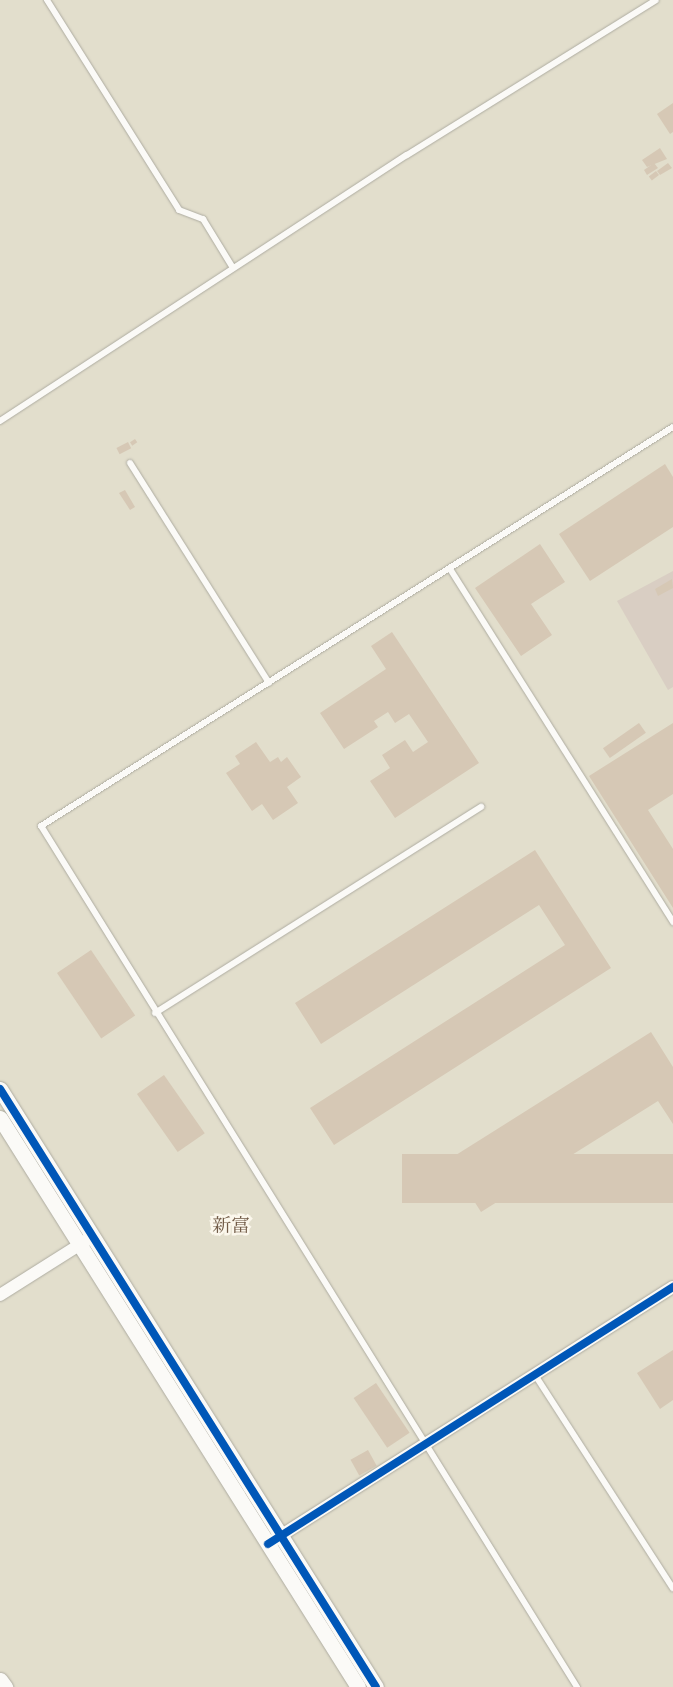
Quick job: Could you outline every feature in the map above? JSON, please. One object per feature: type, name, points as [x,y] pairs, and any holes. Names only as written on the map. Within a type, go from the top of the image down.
[{"type":"street","points":[[0,1089],[86,1241]]},
{"type":"street","points":[[0,1118],[86,1241],[275,1540],[376,1687]]},
{"type":"street","points":[[0,1295],[86,1241]]},
{"type":"street","points":[[275,1540],[673,1287]]},
{"type":"street","points":[[275,1540],[358,1687]]},
{"type":"street","points":[[0,1680],[5,1687]]},
{"type":"lane","points":[[47,0],[179,210],[203,219],[233,268]]},
{"type":"lane","points":[[0,421],[233,268],[599,33],[656,0]]},
{"type":"lane","points":[[577,1687],[41,826],[673,427]]},
{"type":"lane","points":[[130,463],[269,683]]},
{"type":"lane","points":[[450,569],[673,922]]},
{"type":"lane","points":[[156,1013],[481,806]]},
{"type":"lane","points":[[535,1375],[673,1588]]},
{"type":"shaded area","points":[[673,571],[673,687],[668,690],[617,601]]},
{"type":"building","points":[[673,103],[673,132],[670,134],[657,114]]},
{"type":"building","points":[[660,148],[667,159],[647,167],[642,160]]},
{"type":"building","points":[[654,163],[658,168],[647,175],[644,170]]},
{"type":"building","points":[[668,163],[672,168],[660,175],[657,171]]},
{"type":"building","points":[[656,171],[659,175],[652,180],[649,176]]},
{"type":"building","points":[[135,439],[137,442],[132,446],[130,442]]},
{"type":"building","points":[[128,442],[131,448],[120,454],[116,448]]},
{"type":"building","points":[[665,464],[673,477],[673,527],[590,581],[559,534]]},
{"type":"building","points":[[125,490],[135,507],[130,510],[119,493]]},
{"type":"building","points":[[540,544],[565,582],[531,604],[552,635],[521,656],[475,588]]},
{"type":"building","points":[[672,579],[673,588],[658,596],[655,589]]},
{"type":"building","points":[[392,632],[479,763],[395,818],[370,781],[390,768],[382,755],[405,740],[413,752],[428,742],[409,714],[395,723],[388,712],[374,721],[378,727],[344,749],[320,713],[386,669],[371,646]]},
{"type":"building","points":[[639,723],[646,733],[610,758],[603,748]]},
{"type":"building","points":[[673,723],[673,794],[648,810],[673,849],[673,908],[589,776]]},
{"type":"building","points":[[256,742],[270,762],[278,757],[281,762],[287,757],[301,777],[287,787],[298,803],[273,820],[262,804],[252,811],[226,773],[240,764],[235,756]]},
{"type":"building","points":[[535,850],[611,968],[334,1145],[310,1108],[565,945],[539,905],[321,1044],[295,1003]]},
{"type":"building","points":[[91,950],[135,1015],[101,1038],[57,973]]},
{"type":"building","points":[[651,1032],[673,1067],[673,1124],[658,1101],[481,1212],[448,1160]]},
{"type":"building","points":[[164,1075],[205,1133],[178,1152],[137,1094]]},
{"type":"building","points":[[402,1154],[673,1154],[673,1203],[402,1203]]},
{"type":"building","points":[[673,1350],[673,1400],[660,1409],[637,1373]]},
{"type":"building","points":[[376,1383],[410,1433],[387,1448],[354,1398]]},
{"type":"building","points":[[368,1450],[377,1466],[359,1475],[351,1460]]},
{"type":"cycle path","points":[[0,1089],[376,1687]]},
{"type":"cycle path","points":[[268,1544],[673,1287]]},
{"type":"district","name":"新富","points":[[231,1228]]}]
